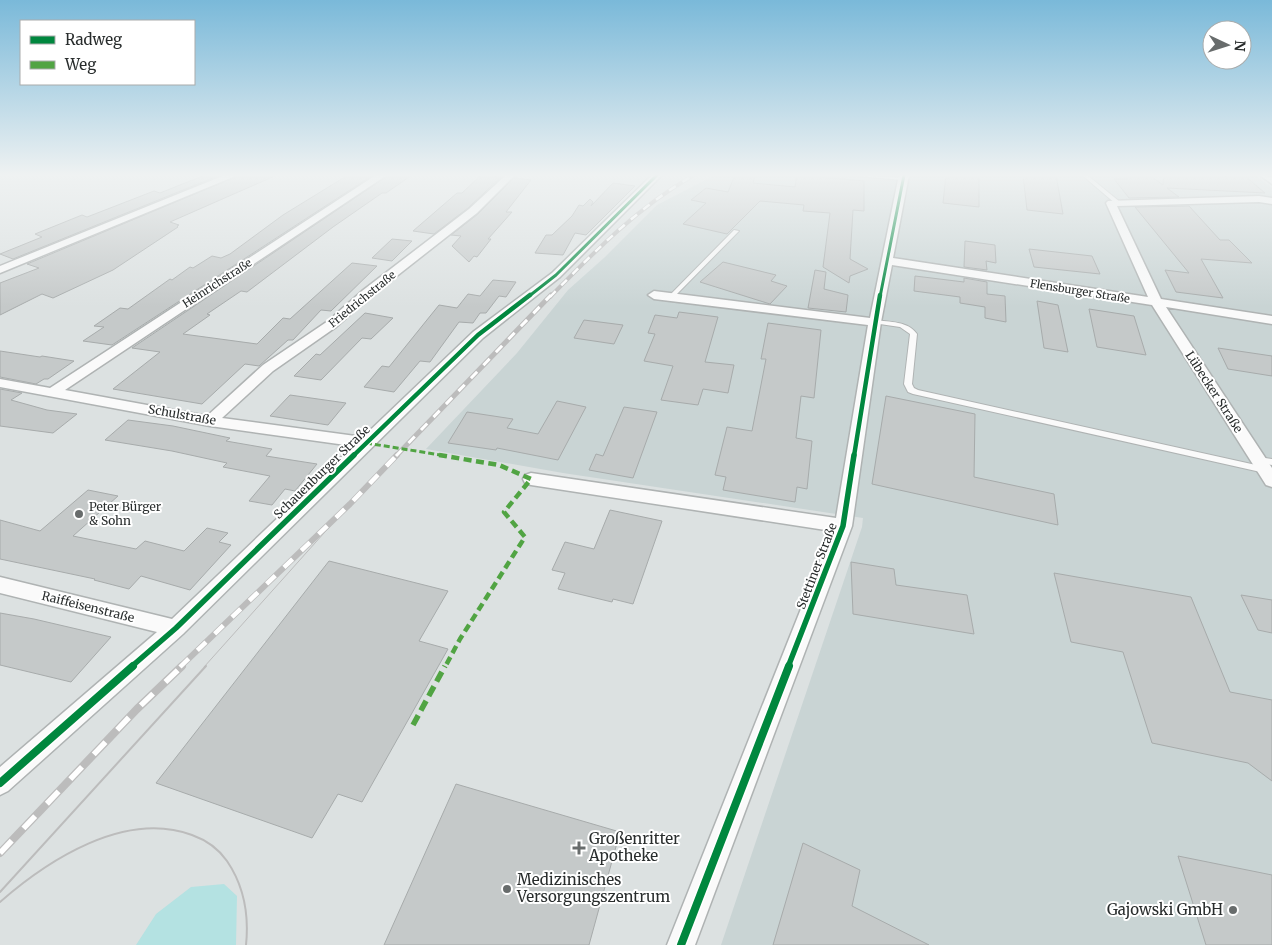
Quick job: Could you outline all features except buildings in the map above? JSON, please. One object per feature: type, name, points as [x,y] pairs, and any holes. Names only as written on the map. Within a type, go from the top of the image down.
[{"type":"street","points":[[0,270],[125,219]]},
{"type":"street","name":"Heinrichstraße","points":[[53,392],[315,219]]},
{"type":"street","name":"Friedrichstraße","points":[[210,421],[268,368],[332,324],[366,294],[463,219]]},
{"type":"street","name":"Schauenburger Straße","points":[[0,782],[176,628],[478,335],[556,275],[612,219]]},
{"type":"street","name":"Stettiner Straße","points":[[681,945],[843,526],[875,322],[895,219]]},
{"type":"street","name":"Lübecker Straße","points":[[1118,219],[1157,303],[1267,468]]},
{"type":"street","name":"Flensburger Straße","points":[[888,261],[1272,320]]},
{"type":"street","points":[[654,295],[875,322]]},
{"type":"street","name":"Schulstraße","points":[[0,383],[210,421],[366,443]]},
{"type":"street","name":"Stettiner Straße","points":[[531,479],[843,526]]},
{"type":"street","name":"Raiffeisenstraße","points":[[0,585],[176,628]]},
{"type":"lane","points":[[671,297],[736,232]]},
{"type":"lane","points":[[875,322],[907,327],[912,330],[914,334],[908,384],[911,390],[916,392],[1267,468]]},
{"type":"shaded area","points":[[643,219],[1272,219],[1272,945],[721,945],[862,527],[863,518],[563,473],[426,449],[517,353],[568,290]]},
{"type":"shaded area","points":[[224,884],[237,896],[236,945],[136,945],[156,914],[191,887]]},
{"type":"tram line","points":[[204,667],[350,504]]},
{"type":"tram line","points":[[0,892],[206,666]]},
{"type":"tram line","points":[[0,902],[41,870],[89,843],[114,834],[140,829],[166,829],[202,839],[216,848],[227,861],[238,881],[244,901],[247,923],[246,945]]},
{"type":"railway","points":[[550,297],[632,219]]},
{"type":"railway","points":[[396,456],[551,295]]},
{"type":"railway","points":[[180,667],[350,504],[397,455]]},
{"type":"railway","points":[[0,853],[137,709],[182,666]]},
{"type":"marked path","points":[[366,443],[499,465],[531,479],[504,512],[525,537],[460,639],[413,725]]},
{"type":"cycle path","points":[[0,783],[176,628],[478,335],[556,275],[612,219]]},
{"type":"cycle path","points":[[681,945],[843,526],[875,322],[895,219]]},
{"type":"place","name":"Peter Bürger & Sohn","points":[[79,514]]},
{"type":"place","name":"Großenritter Apotheke","points":[[579,848]]},
{"type":"place","name":"Medizinisches Versorgungszentrum","points":[[507,889]]},
{"type":"place","name":"Gajowski GmbH","points":[[1233,910]]}]
